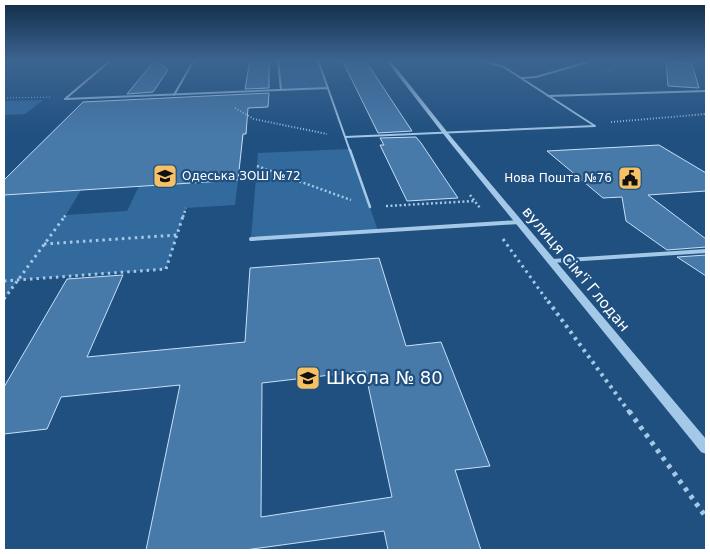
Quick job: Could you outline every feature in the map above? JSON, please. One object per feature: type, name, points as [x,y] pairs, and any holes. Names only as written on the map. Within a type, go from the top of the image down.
[{"type":"street","name":"вулиця Сім'ї Глодан","points":[[409,86],[706,448]]},
{"type":"lane","points":[[80,86],[65,99],[328,88],[370,207]]},
{"type":"lane","points":[[174,95],[179,86]]},
{"type":"lane","points":[[281,86],[281,90]]},
{"type":"lane","points":[[346,137],[595,126],[532,86]]},
{"type":"lane","points":[[548,96],[706,91]]},
{"type":"lane","points":[[251,238],[519,222]]},
{"type":"lane","points":[[552,262],[706,252]]},
{"type":"path","points":[[208,93],[254,119],[346,137]]},
{"type":"path","points":[[4,98],[68,96]]},
{"type":"path","points":[[590,123],[706,114]]},
{"type":"path","points":[[257,166],[370,207],[475,201]]},
{"type":"path","points":[[470,194],[706,517]]},
{"type":"path","points":[[4,281],[166,269],[186,208]]},
{"type":"path","points":[[4,299],[66,215]]},
{"type":"path","points":[[44,244],[177,236]]},
{"type":"shaded area","points":[[280,86],[327,86],[328,88],[281,90]]},
{"type":"shaded area","points":[[43,100],[25,114],[4,115],[4,101]]},
{"type":"shaded area","points":[[350,149],[378,231],[251,239],[258,153]]},
{"type":"shaded area","points":[[238,180],[235,205],[186,208],[166,269],[18,280],[4,299],[4,195],[81,190],[66,215],[127,211],[139,186]]},
{"type":"building","points":[[134,86],[157,86],[153,92],[127,94]]},
{"type":"building","points":[[246,86],[269,86],[269,88],[245,89]]},
{"type":"building","points":[[355,86],[382,86],[412,131],[378,133]]},
{"type":"building","points":[[668,86],[698,86],[699,88]]},
{"type":"building","points":[[269,93],[268,107],[248,108],[246,134],[243,134],[238,180],[4,195],[4,180],[83,102]]},
{"type":"building","points":[[416,137],[458,198],[407,201],[380,145],[384,145],[380,138]]},
{"type":"building","points":[[659,145],[706,173],[706,191],[648,195],[706,239],[706,247],[667,250],[626,221],[622,197],[603,198],[547,151]]},
{"type":"building","points":[[706,255],[706,276],[677,257]]},
{"type":"building","points":[[379,258],[406,346],[441,342],[490,466],[455,470],[481,550],[388,550],[384,531],[245,550],[146,550],[180,385],[61,397],[47,429],[4,434],[4,387],[67,279],[123,275],[87,357],[245,342],[250,268]],"holes":[[[365,371],[392,497],[261,517],[262,383]]]},
{"type":"place","name":"Одеська ЗОШ №72","points":[[165,176]]},
{"type":"place","name":"Нова Пошта №76","points":[[630,178]]},
{"type":"place","name":"Школа № 80","points":[[308,378]]}]
